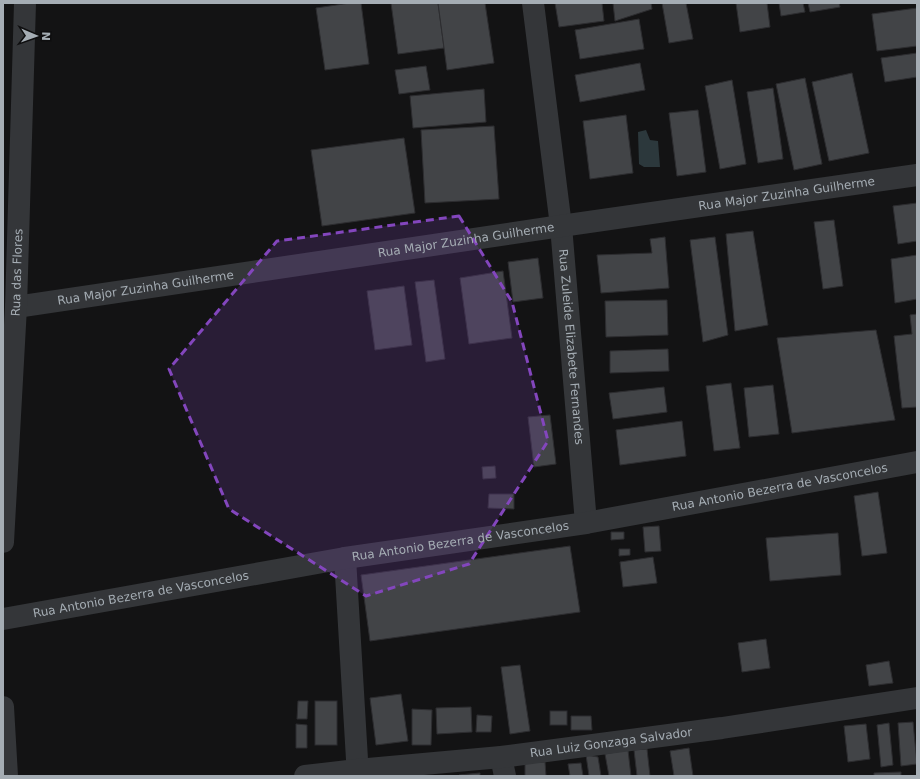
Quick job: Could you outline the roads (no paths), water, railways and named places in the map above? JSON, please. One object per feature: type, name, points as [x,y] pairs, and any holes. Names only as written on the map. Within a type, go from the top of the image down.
[{"type":"street","name":"Rua das Flores","points":[[3,542],[16,307],[25,3]]},
{"type":"street","name":"Rua Zuleide Elizabete Fernandes","points":[[533,3],[561,226],[586,523]]},
{"type":"street","name":"Rua Major Zuzinha Guilherme","points":[[16,307],[917,175]]},
{"type":"street","name":"Rua Antonio Bezerra de Vasconcelos","points":[[3,619],[345,558],[586,523],[917,462]]},
{"type":"street","points":[[345,558],[357,773]]},
{"type":"street","name":"Rua Luiz Gonzaga Salvador","points":[[305,776],[503,767],[722,728],[917,698]]},
{"type":"street","points":[[3,707],[7,776]]}]
